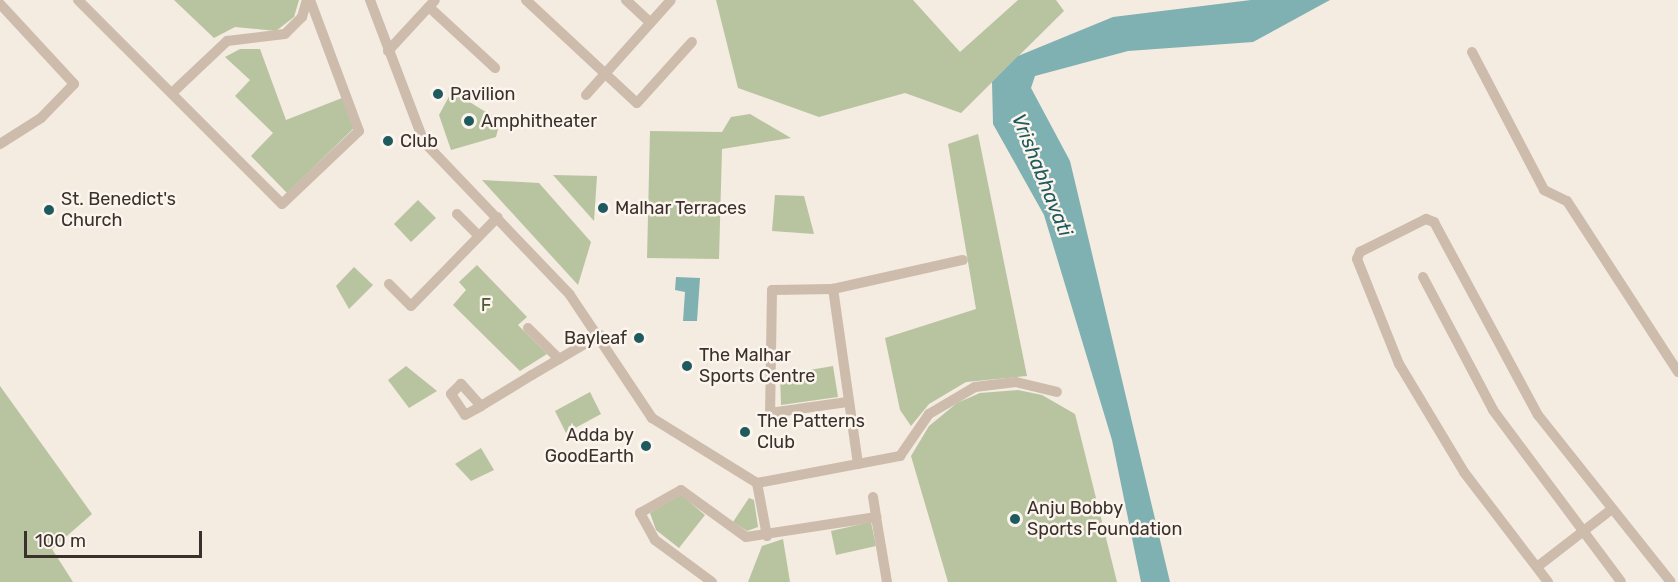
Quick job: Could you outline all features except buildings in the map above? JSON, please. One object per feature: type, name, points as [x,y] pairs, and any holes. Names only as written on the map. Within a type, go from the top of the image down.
[{"type":"street","points":[[78,0],[282,204],[358,131],[308,0]]},
{"type":"street","points":[[172,93],[227,41],[285,34],[302,17],[308,0]]},
{"type":"street","points":[[370,0],[424,142],[498,217],[600,335],[652,418],[757,483],[900,456],[929,414],[975,387],[1016,382],[1057,392]]},
{"type":"street","points":[[526,0],[638,103],[692,42]]},
{"type":"street","points":[[626,0],[650,22]]},
{"type":"street","points":[[586,95],[671,0]]},
{"type":"street","points":[[388,51],[432,3],[495,68]]},
{"type":"street","points":[[0,4],[74,84],[42,118],[0,144]]},
{"type":"street","points":[[1472,52],[1544,190],[1567,201],[1678,372]]},
{"type":"street","points":[[457,214],[479,236]]},
{"type":"street","points":[[389,284],[411,306],[498,217]]},
{"type":"street","points":[[1548,582],[1464,472],[1399,364],[1356,259],[1360,252],[1432,220],[1538,415],[1671,582]]},
{"type":"street","points":[[847,402],[770,413],[772,290],[833,289],[963,260]]},
{"type":"street","points":[[1422,277],[1493,410],[1579,532],[1621,582]]},
{"type":"street","points":[[833,289],[847,402],[858,464]]},
{"type":"street","points":[[528,328],[559,359]]},
{"type":"street","points":[[481,406],[600,335]]},
{"type":"street","points":[[757,483],[767,536]]},
{"type":"street","points":[[712,582],[655,540],[640,513],[681,490],[746,537],[767,536],[876,517]]},
{"type":"street","points":[[873,496],[887,582]]},
{"type":"street","points":[[1537,567],[1579,532],[1612,509]]},
{"type":"green space","points":[[174,0],[299,0],[294,17],[276,31],[235,27],[214,38]]},
{"type":"green space","points":[[716,0],[913,0],[960,52],[1018,0],[1056,0],[1064,11],[961,113],[905,93],[819,117],[738,88]]},
{"type":"green space","points":[[240,49],[260,49],[286,120],[342,98],[354,128],[287,193],[251,156],[273,133],[235,96],[250,80],[225,57]]},
{"type":"green space","name":"Amphitheater","points":[[452,91],[500,121],[496,137],[451,150],[439,115]]},
{"type":"green space","points":[[750,114],[791,138],[722,149],[719,259],[647,258],[650,131],[722,132],[731,117]]},
{"type":"green space","points":[[978,134],[1027,376],[966,382],[929,404],[911,426],[900,410],[885,338],[976,309],[948,144]]},
{"type":"green space","points":[[553,175],[597,176],[594,221]]},
{"type":"green space","points":[[482,180],[539,183],[591,242],[578,285]]},
{"type":"green space","points":[[775,195],[804,196],[814,234],[772,231]]},
{"type":"green space","points":[[418,200],[436,218],[411,242],[394,224]]},
{"type":"green space","name":"F","points":[[477,265],[527,317],[518,325],[547,354],[520,371],[453,305],[466,290],[459,282]]},
{"type":"green space","points":[[354,267],[373,285],[349,309],[336,286]]},
{"type":"green space","points":[[406,366],[437,391],[409,408],[388,380]]},
{"type":"green space","points":[[833,366],[838,397],[781,405],[780,375]]},
{"type":"green space","points":[[0,386],[92,514],[52,549],[73,582],[0,582]]},
{"type":"green space","name":"Anju Bobby Sports Foundation","points":[[1018,390],[1042,395],[1075,414],[1117,582],[948,582],[911,456],[929,426],[957,403],[980,393]]},
{"type":"green space","points":[[590,392],[601,414],[566,433],[555,411]]},
{"type":"green space","points":[[481,448],[494,470],[471,481],[455,464]]},
{"type":"green space","points":[[681,495],[705,515],[679,548],[656,530],[650,513]]},
{"type":"green space","points":[[749,498],[754,500],[758,527],[747,531],[733,522]]},
{"type":"green space","points":[[871,522],[876,546],[836,555],[831,531]]},
{"type":"green space","points":[[783,539],[790,582],[748,582],[762,546]]},
{"type":"water","name":"Vrishabhavati","points":[[1251,0],[1330,0],[1253,42],[1128,51],[1035,76],[1031,88],[1070,161],[1170,582],[1141,582],[1112,440],[1044,215],[993,124],[992,82],[1018,56],[1113,17]]},
{"type":"water","points":[[676,277],[700,278],[697,321],[683,321],[685,292],[675,290]]},
{"type":"place","name":"Pavilion","points":[[438,94]]},
{"type":"place","name":"Amphitheater","points":[[469,121]]},
{"type":"place","name":"Club","points":[[388,141]]},
{"type":"place","name":"Malhar Terraces","points":[[603,208]]},
{"type":"place","name":"St. Benedict's Church","points":[[49,210]]},
{"type":"place","name":"Bayleaf","points":[[639,338]]},
{"type":"place","name":"The Malhar Sports Centre","points":[[687,366]]},
{"type":"place","name":"The Patterns Club","points":[[745,432]]},
{"type":"place","name":"Adda by GoodEarth","points":[[646,446]]},
{"type":"place","name":"Anju Bobby Sports Foundation","points":[[1015,519]]}]
